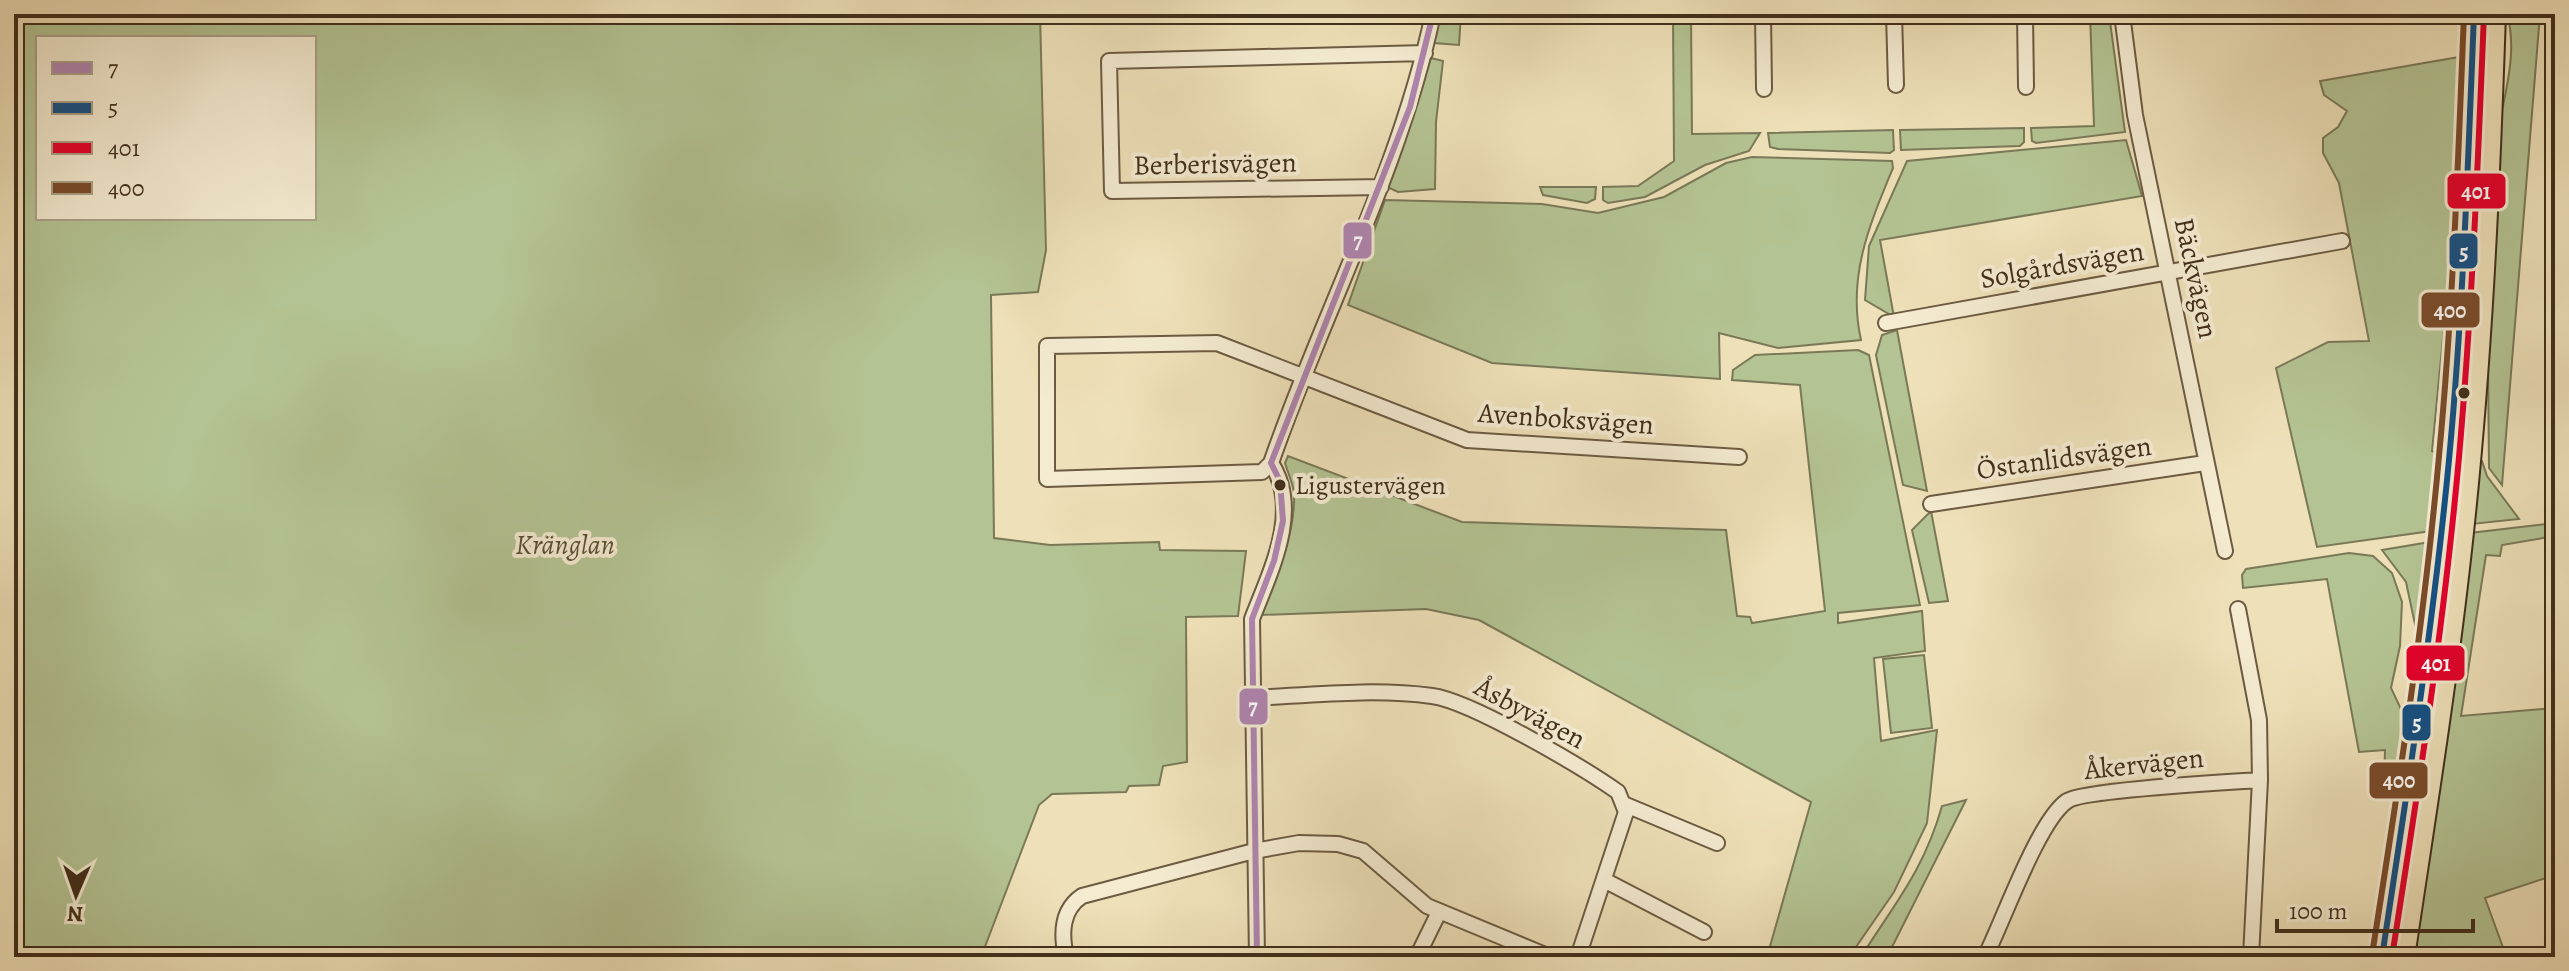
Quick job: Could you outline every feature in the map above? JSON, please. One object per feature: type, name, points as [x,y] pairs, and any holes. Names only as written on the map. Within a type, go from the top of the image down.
[{"type":"highway","points":[[2453,516],[2474,14]]},
{"type":"highway","points":[[2402,957],[2483,254],[2493,14]]},
{"type":"highway","points":[[2382,957],[2449,553]]},
{"type":"street","points":[[1304,376],[1217,343],[1047,346],[1047,479],[1250,473],[1262,472],[1271,463],[1410,107],[1433,14]]},
{"type":"street","points":[[1763,14],[1764,89]]},
{"type":"street","points":[[1894,14],[1896,85]]},
{"type":"street","points":[[2025,14],[2026,87]]},
{"type":"street","name":"Bäckvägen","points":[[2122,14],[2135,115],[2225,551]]},
{"type":"street","name":"Berberisvägen","points":[[1381,187],[1112,191],[1109,61],[1425,53]]},
{"type":"street","name":"Solgårdsvägen","points":[[1886,323],[2342,241]]},
{"type":"street","name":"Avenboksvägen","points":[[1304,376],[1467,440],[1739,457]]},
{"type":"street","points":[[1257,957],[1252,619],[1272,568],[1283,522],[1284,498],[1280,475],[1271,463]]},
{"type":"street","name":"Östanlidsvägen","points":[[1931,504],[2205,463]]},
{"type":"street","points":[[2238,609],[2256,701],[2260,780],[2251,957]]},
{"type":"street","name":"Åsbyvägen","points":[[1253,698],[1346,694],[1435,696],[1464,706],[1605,783],[1626,805],[1717,843]]},
{"type":"street","name":"Åkervägen","points":[[1985,957],[2031,858],[2065,802],[2075,797],[2110,792],[2260,780]]},
{"type":"street","points":[[1578,957],[1626,805]]},
{"type":"street","points":[[1066,957],[1065,917],[1071,904],[1082,896],[1254,851],[1318,842],[1363,851],[1439,912],[1550,957]]},
{"type":"street","points":[[1604,880],[1704,932]]},
{"type":"street","points":[[1417,957],[1439,912]]},
{"type":"green space","name":"Kränglan","points":[[14,14],[1040,14],[1046,250],[1038,292],[991,295],[994,538],[1050,545],[1159,542],[1160,550],[1246,551],[1238,616],[1186,617],[1187,762],[1163,766],[1159,785],[1129,786],[1126,792],[1052,794],[1039,805],[981,957],[14,957]]},
{"type":"green space","points":[[1440,14],[1461,14],[1459,45],[1434,43]]},
{"type":"green space","points":[[1673,14],[1691,14],[1692,134],[1760,133],[1749,151],[1705,165],[1645,197],[1608,203],[1603,200],[1603,187],[1638,186],[1674,161]]},
{"type":"green space","points":[[2090,14],[2109,14],[2125,132],[2036,143],[2032,141],[2031,128],[2094,126]]},
{"type":"green space","points":[[2507,14],[2540,14],[2502,485],[2489,468],[2488,365],[2500,120],[2511,54]]},
{"type":"green space","points":[[2459,57],[2446,307],[2432,451],[2439,454],[2431,531],[2317,547],[2276,368],[2328,342],[2369,341],[2339,183],[2323,153],[2323,138],[2338,127],[2347,111],[2324,95],[2320,81]]},
{"type":"green space","points":[[1431,58],[1443,61],[1436,122],[1435,189],[1398,192],[1387,187]]},
{"type":"green space","points":[[2024,128],[2024,142],[2020,146],[1901,150],[1900,130]]},
{"type":"green space","points":[[1893,130],[1894,150],[1890,153],[1778,149],[1770,147],[1768,133]]},
{"type":"green space","points":[[2126,140],[2142,196],[1880,240],[1894,317],[1865,300],[1869,246],[1907,161]]},
{"type":"green space","points":[[1752,157],[1892,161],[1893,168],[1869,231],[1859,273],[1857,317],[1861,340],[1778,348],[1719,333],[1720,379],[1492,363],[1348,305],[1385,200],[1542,204],[1598,213],[1664,197],[1726,163]]},
{"type":"green space","points":[[1540,187],[1596,187],[1595,199],[1587,203],[1543,195]]},
{"type":"green space","points":[[1897,330],[1927,491],[1903,485],[1876,355],[1882,335]]},
{"type":"green space","points":[[1858,350],[1869,355],[1920,605],[1838,613],[1838,623],[1922,611],[1925,651],[1874,658],[1881,741],[1937,730],[1927,823],[1894,892],[1849,957],[1767,957],[1811,802],[1479,620],[1426,609],[1261,615],[1284,556],[1292,524],[1294,493],[1285,463],[1288,456],[1462,522],[1726,530],[1737,616],[1750,617],[1752,623],[1825,611],[1800,385],[1732,380],[1733,370],[1755,355]]},
{"type":"green space","points":[[2478,461],[2482,461],[2487,476],[2519,519],[2472,524]]},
{"type":"green space","points":[[1931,511],[1948,601],[1929,603],[1912,530]]},
{"type":"green space","points":[[2554,523],[2555,536],[2502,545],[2500,556],[2486,555],[2461,716],[2555,708],[2555,875],[2485,898],[2505,953],[2502,957],[2412,957],[2470,533]]},
{"type":"green space","points":[[2430,542],[2419,626],[2416,629],[2406,582],[2382,550]]},
{"type":"green space","points":[[2349,553],[2373,556],[2392,573],[2402,602],[2400,646],[2391,688],[2407,722],[2396,791],[2384,786],[2385,750],[2359,752],[2327,579],[2243,588],[2242,575],[2246,569]]},
{"type":"green space","points":[[1924,655],[1932,728],[1891,733],[1883,659]]},
{"type":"green space","points":[[1966,800],[1887,957],[1861,957],[1917,868],[1942,806]]},
{"type":"transit line","name":"7","points":[[1271,463],[1410,107],[1433,14]]},
{"type":"transit line","name":"400","points":[[2372,955],[2410,706],[2433,519],[2451,291],[2464,14]]},
{"type":"transit line","name":"5","points":[[2382,957],[2443,523],[2461,293],[2474,14]]},
{"type":"transit line","name":"401","points":[[2392,957],[2430,708],[2453,520],[2471,291],[2484,14]]},
{"type":"transit line","name":"7","points":[[1257,957],[1252,619],[1274,561],[1283,521],[1280,481],[1271,463]]},
{"type":"place","name":"Ligustervägen","points":[[1280,485]]}]
